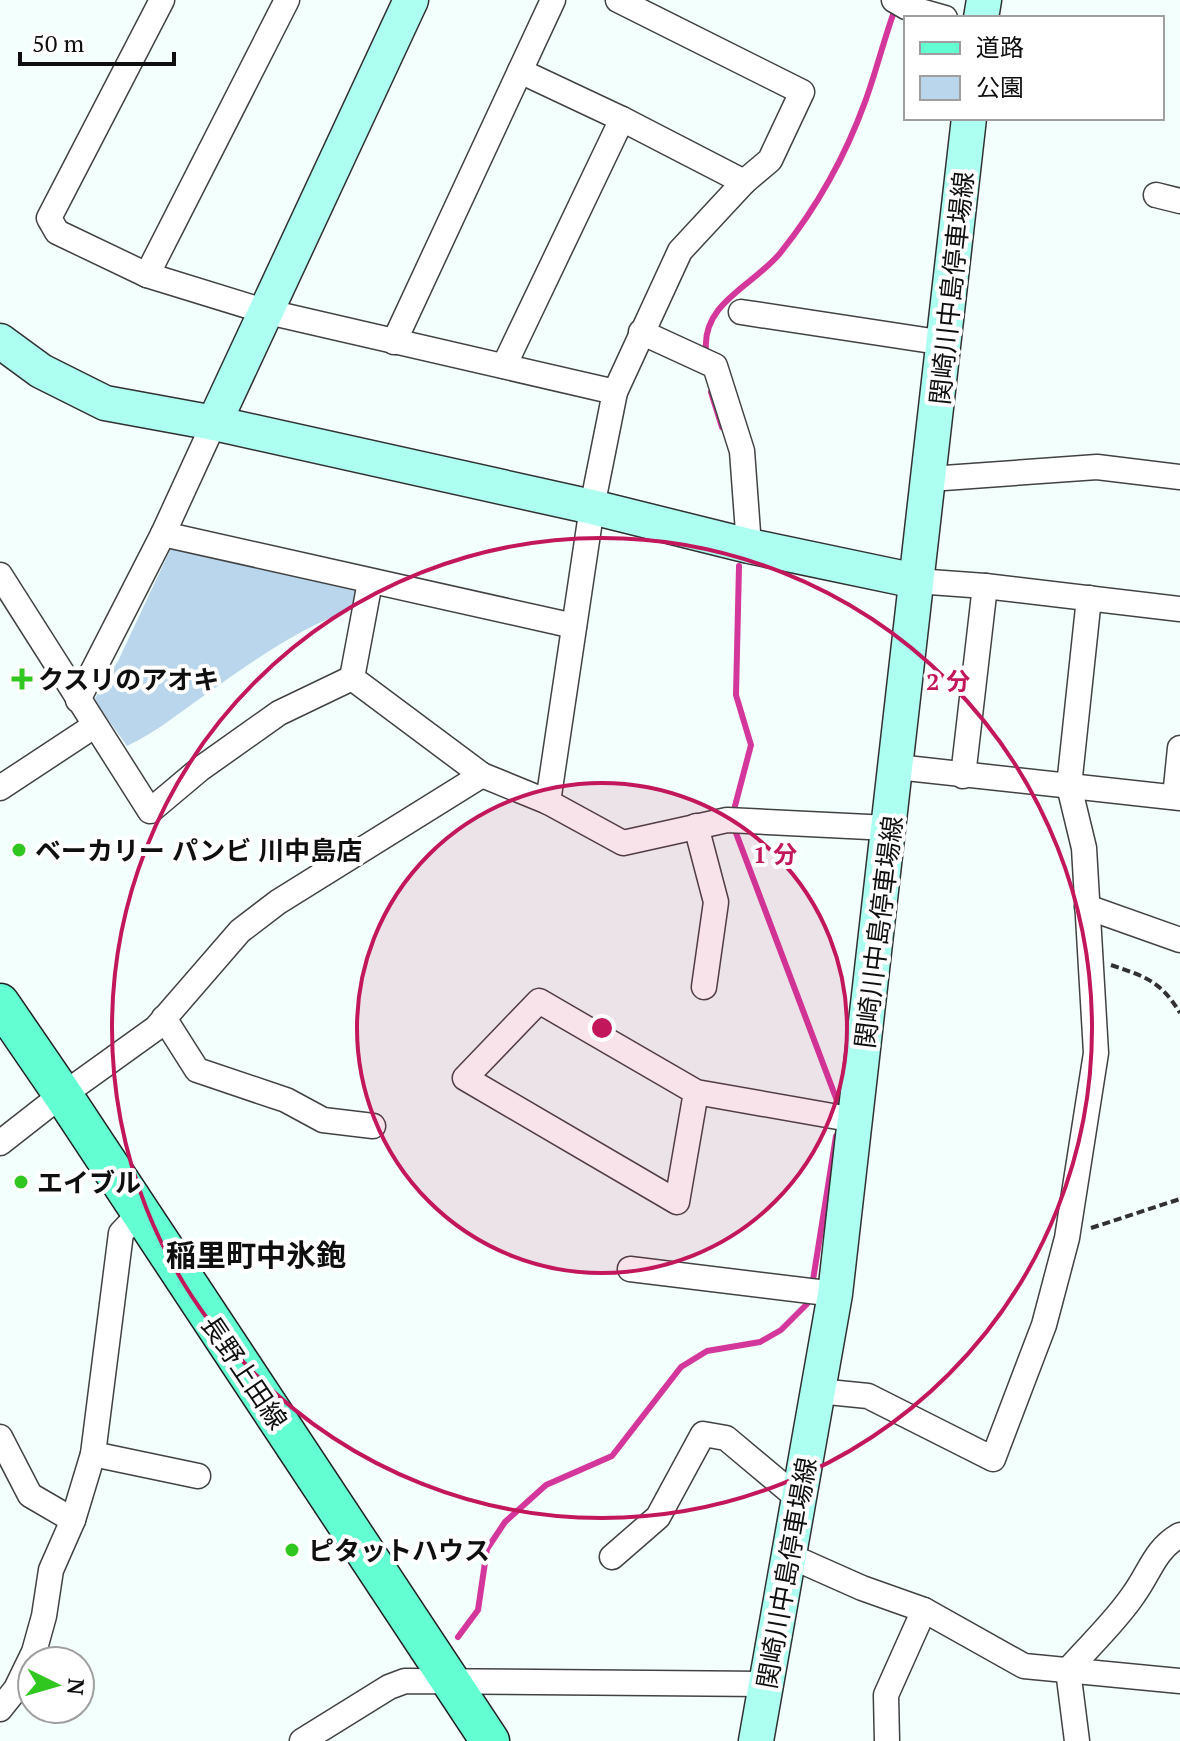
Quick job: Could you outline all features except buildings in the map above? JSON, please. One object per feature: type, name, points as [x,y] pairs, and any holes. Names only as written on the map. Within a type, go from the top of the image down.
[{"type":"main road","points":[[214,423],[400,4]]},
{"type":"main road","name":"関崎川中島停車場線","points":[[756,1741],[835,1294],[969,120]]},
{"type":"main road","points":[[0,341],[41,371],[105,403],[214,423],[592,507],[749,546],[916,581]]},
{"type":"main road","name":"長野上田線","points":[[0,1003],[490,1741]]},
{"type":"street","points":[[162,0],[49,218],[57,232],[147,275],[264,311],[615,392]]},
{"type":"street","points":[[147,275],[287,0]]},
{"type":"street","points":[[394,342],[553,0]]},
{"type":"street","points":[[548,802],[592,507],[615,392],[680,251],[744,182],[770,160],[802,92],[618,0]]},
{"type":"street","points":[[900,4],[939,16]]},
{"type":"street","points":[[520,71],[744,182]]},
{"type":"street","points":[[504,366],[622,119]]},
{"type":"street","points":[[1156,195],[1180,201]]},
{"type":"street","points":[[741,312],[945,343]]},
{"type":"street","points":[[641,332],[715,366],[742,451],[749,546]]},
{"type":"street","points":[[78,700],[163,534],[214,423]]},
{"type":"street","points":[[930,479],[1097,467],[1180,477]]},
{"type":"street","points":[[163,534],[574,626]]},
{"type":"street","points":[[0,575],[150,811],[200,769],[279,713],[352,678]]},
{"type":"street","points":[[916,581],[1180,609]]},
{"type":"street","points":[[352,678],[370,582]]},
{"type":"street","points":[[963,776],[985,586]]},
{"type":"street","points":[[818,1391],[868,1396],[993,1459],[1044,1325],[1068,1230],[1096,1053],[1084,848],[1069,786],[1089,598]]},
{"type":"street","points":[[352,678],[482,775],[548,802],[623,843],[727,820],[889,828]]},
{"type":"street","points":[[0,788],[94,726]]},
{"type":"street","points":[[897,767],[1177,798],[1180,748]]},
{"type":"street","points":[[0,1143],[156,1028],[240,931],[278,902],[482,775]]},
{"type":"street","points":[[696,826],[716,902],[704,987]]},
{"type":"street","points":[[1087,907],[1180,940]]},
{"type":"street","points":[[696,1092],[677,1202],[465,1078],[539,1001],[696,1092],[855,1120]]},
{"type":"street","points":[[164,1018],[197,1070],[286,1100],[323,1120],[373,1126]]},
{"type":"street","points":[[0,1709],[16,1689],[34,1652],[44,1616],[51,1570],[73,1520],[93,1454],[121,1233],[140,1213]]},
{"type":"street","points":[[630,1269],[835,1294]]},
{"type":"street","points":[[612,1557],[658,1517],[703,1434],[726,1438],[800,1500]]},
{"type":"street","points":[[0,1437],[30,1495],[73,1520]]},
{"type":"street","points":[[93,1454],[198,1476]]},
{"type":"street","points":[[1077,1741],[1068,1670],[1135,1594],[1150,1564],[1168,1542],[1180,1535]]},
{"type":"street","points":[[790,1556],[862,1588],[924,1610],[1024,1666],[1180,1681]]},
{"type":"street","points":[[887,1741],[886,1695],[924,1610]]},
{"type":"street","points":[[302,1741],[389,1687],[405,1681],[766,1684]]},
{"type":"path","points":[[1090,957],[1150,978],[1174,1002],[1180,1013]]},
{"type":"path","points":[[1068,1230],[1110,1223],[1180,1199]]},
{"type":"green space","points":[[173,544],[342,582],[360,591],[355,608],[277,646],[157,729],[127,746],[94,700],[118,661]]},
{"type":"waterway","points":[[706,350],[712,319],[732,295],[781,252],[829,181],[865,102],[895,9]]},
{"type":"waterway","points":[[711,392],[722,427]]},
{"type":"waterway","points":[[735,806],[751,745],[736,695],[739,566]]},
{"type":"waterway","points":[[736,833],[839,1106]]},
{"type":"waterway","points":[[813,1280],[836,1136]]},
{"type":"waterway","points":[[458,1637],[478,1610],[487,1549],[505,1522],[546,1485],[612,1456],[681,1367],[707,1351],[760,1342],[781,1330],[807,1304]]},
{"type":"place","name":"クスリのアオキ","points":[[22,679]]},
{"type":"place","name":"ベーカリー パンビ 川中島店","points":[[19,850]]},
{"type":"place","name":"エイブル","points":[[21,1182]]},
{"type":"place","name":"ピタットハウス","points":[[292,1550]]},
{"type":"district","name":"稲里町中氷鉋","points":[[256,1255]]}]
